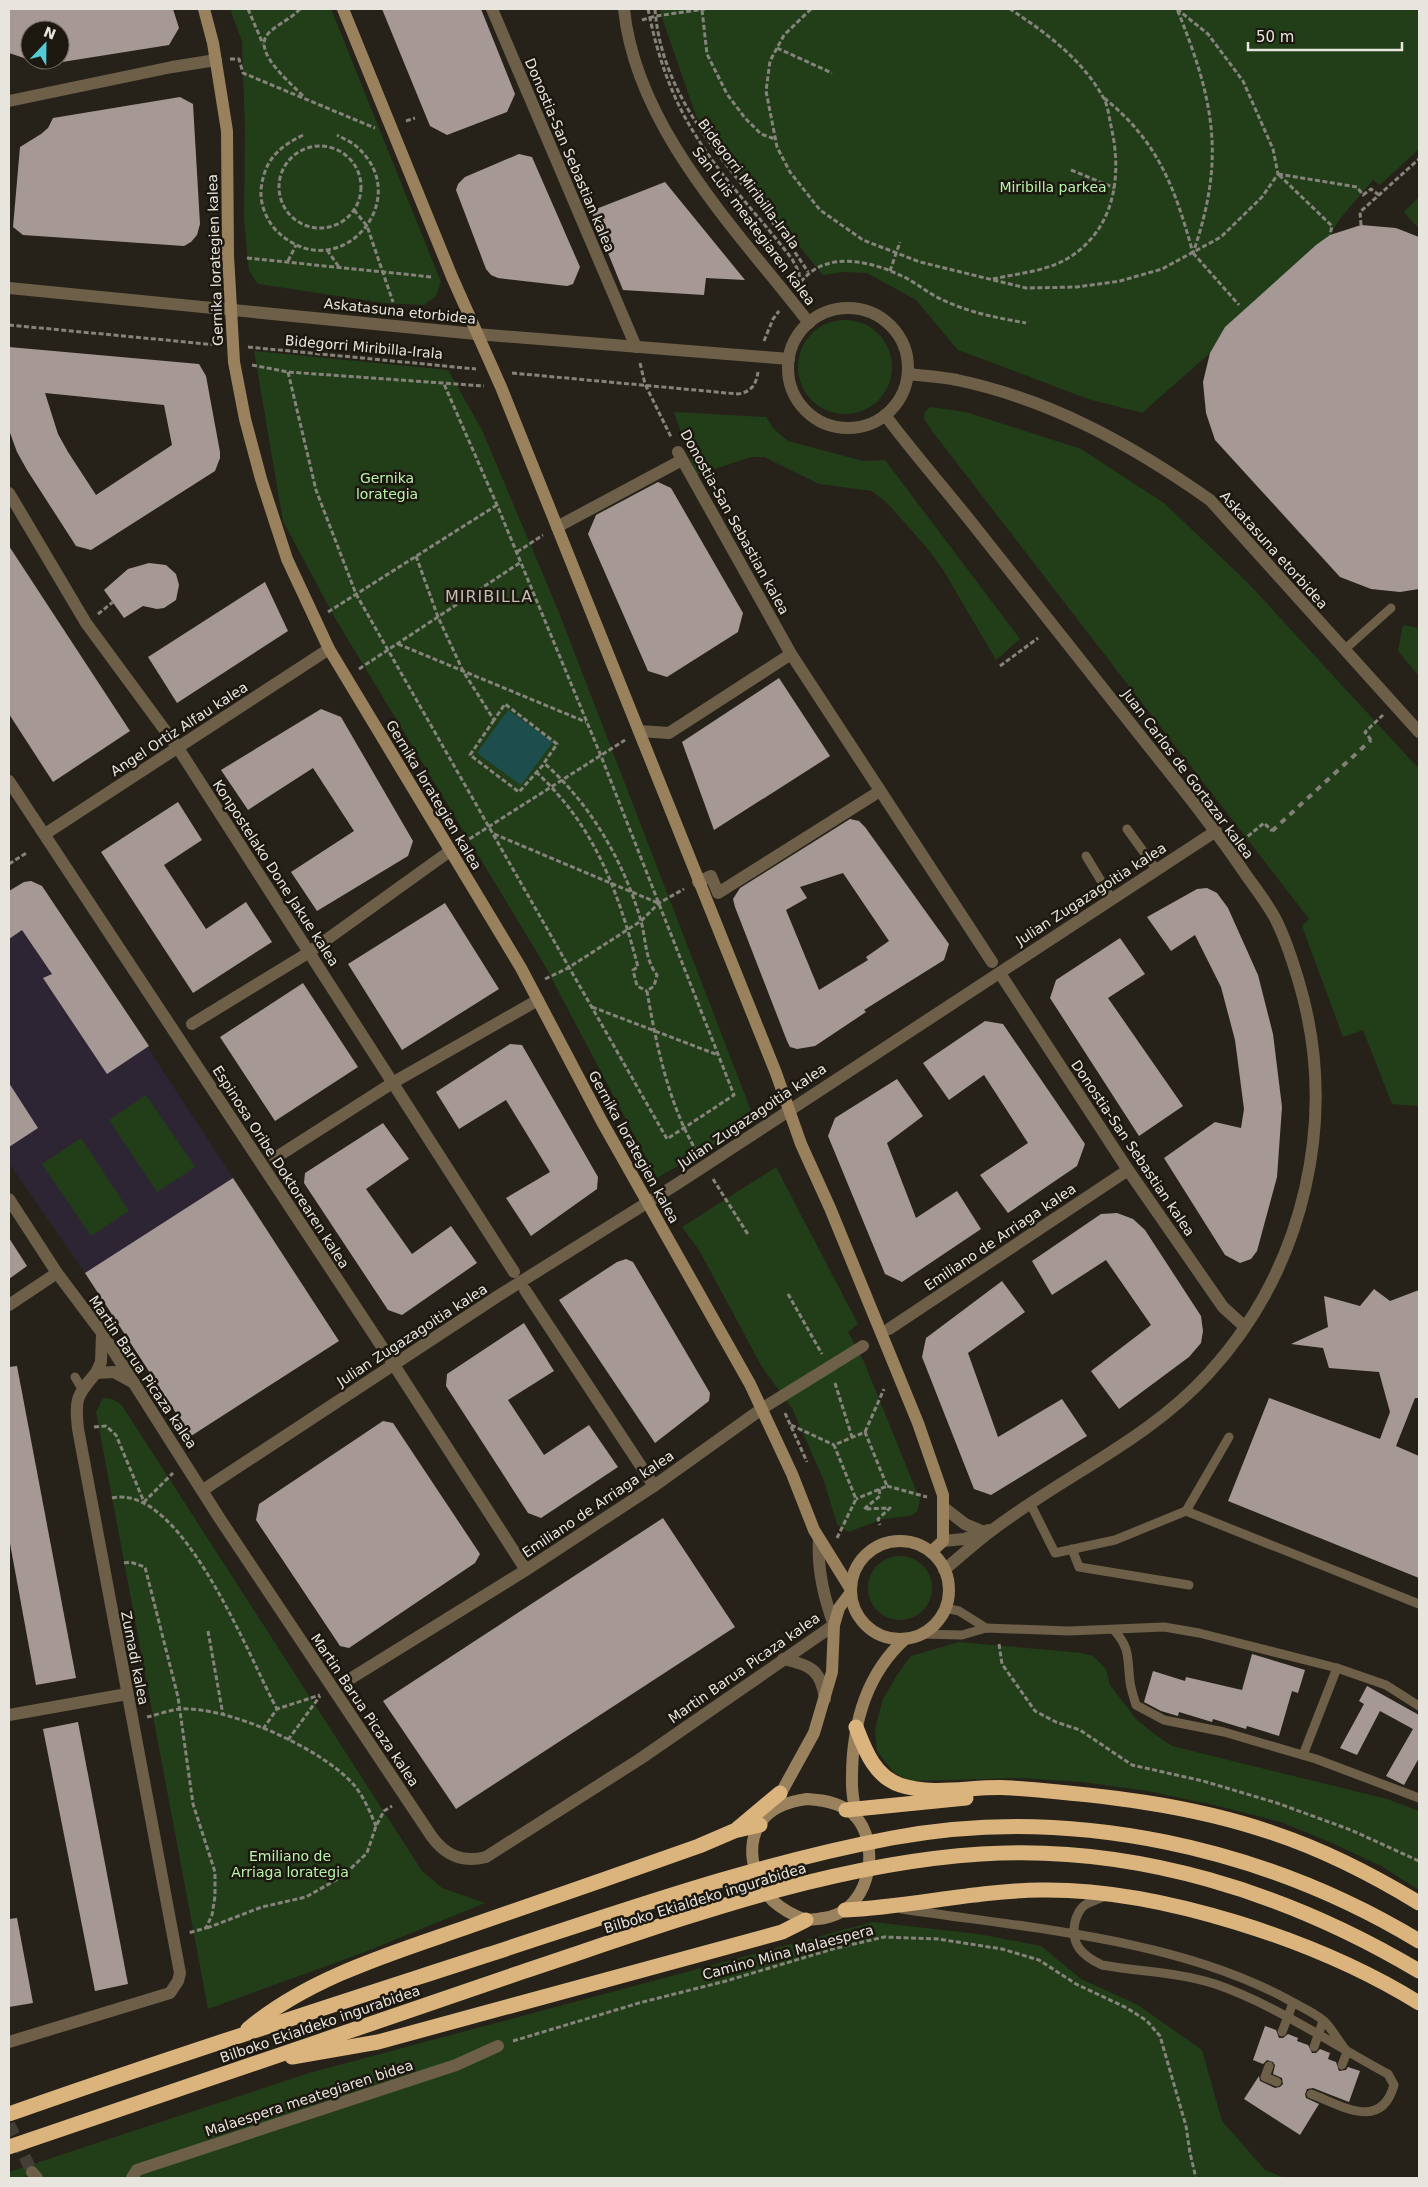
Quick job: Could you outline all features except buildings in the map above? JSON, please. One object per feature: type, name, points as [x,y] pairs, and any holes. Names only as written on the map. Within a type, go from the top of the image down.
[{"type":"highway","points":[[856,1727],[876,1768],[884,1777],[897,1784],[915,1789],[1011,1788],[1121,1799],[1194,1811],[1273,1833],[1365,1872],[1419,1903]]},
{"type":"highway","points":[[853,1813],[1048,1792]]},
{"type":"highway","points":[[734,1831],[780,1793]]},
{"type":"highway","points":[[242,2034],[271,2009],[325,1981],[406,1948],[699,1846],[734,1831],[760,1825]]},
{"type":"highway","name":"Bilboko Ekialdeko ingurabidea","points":[[9,2114],[242,2034],[593,1921],[803,1857],[896,1837],[980,1828],[1038,1827],[1097,1831],[1202,1851],[1278,1873],[1314,1887],[1380,1918],[1419,1941]]},
{"type":"highway","name":"Bilboko Ekialdeko ingurabidea","points":[[9,2147],[601,1946],[725,1906],[809,1883],[900,1863],[982,1854],[1038,1854],[1094,1857],[1204,1878],[1278,1901],[1321,1919],[1368,1941],[1419,1971]]},
{"type":"highway","points":[[845,1910],[967,1894],[1040,1890],[1112,1893],[1181,1908],[1268,1933],[1360,1970],[1419,2003]]},
{"type":"highway","points":[[251,2064],[378,2042],[782,1932],[806,1920]]},
{"type":"main road","name":"Gernika lorategien kalea","points":[[204,9],[216,60],[227,130],[230,310],[234,362],[245,419],[271,514],[287,559],[329,649],[531,986],[601,1120],[764,1408],[814,1530],[850,1590]]},
{"type":"main road","points":[[343,9],[476,334],[501,387],[639,731],[801,1144],[830,1208],[918,1423],[943,1495],[943,1541],[931,1552]]},
{"type":"main road","points":[[902,1541],[918,1544],[931,1552],[944,1570],[948,1583],[945,1608],[935,1623],[922,1634],[905,1638],[888,1637],[873,1631],[860,1619],[853,1605],[850,1590],[853,1573],[861,1559],[872,1549],[887,1542],[902,1541]]},
{"type":"main road","points":[[850,1590],[839,1608],[834,1625],[832,1672],[814,1733],[771,1812],[760,1825],[753,1846],[752,1859],[759,1880],[774,1901],[806,1920],[833,1916],[845,1910],[864,1884],[869,1866],[869,1850],[865,1834],[853,1813],[852,1755],[856,1727],[866,1692],[876,1673],[892,1650],[905,1638]]},
{"type":"main road","points":[[771,1812],[792,1801],[819,1799],[853,1813]]},
{"type":"street","name":"Donostia-San Sebastian kalea","points":[[492,9],[636,348]]},
{"type":"street","name":"San Luis meategiaren kalea","points":[[624,9],[626,25],[649,99],[669,136],[691,172],[809,322]]},
{"type":"street","points":[[9,101],[172,67],[216,60]]},
{"type":"street","name":"Askatasuna etorbidea","points":[[9,288],[476,334],[789,359]]},
{"type":"street","points":[[846,308],[873,314],[885,320],[899,335],[907,354],[908,374],[900,397],[885,415],[867,425],[847,428],[827,424],[809,414],[796,398],[789,379],[789,359],[799,333],[809,322],[826,312],[846,308]]},
{"type":"street","name":"Askatasuna etorbidea","points":[[908,374],[957,380],[1047,406],[1111,436],[1210,500],[1344,650],[1417,728]]},
{"type":"street","name":"Juan Carlos de Gortazar kalea","points":[[885,415],[1216,831],[1274,917],[1291,956],[1306,1003],[1315,1055],[1316,1118],[1313,1154],[1304,1197],[1290,1244],[1270,1286],[1245,1327],[1206,1377],[1173,1406],[1126,1441],[990,1530],[944,1570]]},
{"type":"street","points":[[557,527],[680,456]]},
{"type":"street","name":"Donostia-San Sebastian kalea","points":[[680,456],[792,654],[992,962]]},
{"type":"street","name":"Konpostelako Done Jakue kalea","points":[[9,493],[86,623],[178,748],[308,952],[394,1082],[514,1272]]},
{"type":"street","name":"Angel Ortiz Alfau kalea","points":[[45,834],[329,649]]},
{"type":"street","points":[[639,731],[669,733],[792,654]]},
{"type":"street","name":"Espinosa Oribe Doktorearen kalea","points":[[9,781],[526,1570]]},
{"type":"street","points":[[698,882],[711,876],[718,893],[880,791]]},
{"type":"street","name":"Julian Zugazagoitia kalea","points":[[203,1490],[498,1296],[648,1203],[1216,831]]},
{"type":"street","points":[[192,1024],[308,952],[450,851]]},
{"type":"street","name":"Donostia-San Sebastian kalea","points":[[1003,978],[1128,1170],[1223,1307],[1245,1327]]},
{"type":"street","points":[[275,1158],[394,1082],[538,1000]]},
{"type":"street","name":"Emiliano de Arriaga kalea","points":[[889,1329],[1128,1170]]},
{"type":"street","name":"Martin Barua Picaza kalea","points":[[9,1199],[57,1273],[102,1333],[136,1384],[203,1490],[432,1837],[438,1845],[458,1859],[473,1860],[486,1857],[640,1759],[834,1625]]},
{"type":"street","points":[[9,1305],[57,1273]]},
{"type":"street","points":[[525,1290],[654,1486]]},
{"type":"street","points":[[102,1333],[101,1362],[96,1374],[114,1372],[136,1384]]},
{"type":"street","name":"Emiliano de Arriaga kalea","points":[[345,1682],[526,1570],[654,1486],[764,1408],[863,1346]]},
{"type":"street","name":"Zumadi kalea","points":[[9,2042],[170,1993],[178,1981],[180,1973],[78,1429],[75,1404],[82,1389],[96,1374]]},
{"type":"street","points":[[943,1507],[965,1524],[990,1530]]},
{"type":"street","name":"Juan Carlos de Gortazar kalea","points":[[943,1541],[964,1539],[990,1530]]},
{"type":"street","name":"Gernika lorategien kalea","points":[[819,1539],[818,1554],[826,1603],[834,1625]]},
{"type":"street","points":[[784,1659],[800,1663],[816,1671],[823,1685],[825,1700]]},
{"type":"street","points":[[9,1715],[127,1694]]},
{"type":"street","name":"Malaespera meategiaren bidea","points":[[132,2178],[137,2170],[456,2065],[498,2046]]},
{"type":"lane","points":[[1344,650],[1390,608]]},
{"type":"lane","points":[[1127,829],[1156,869]]},
{"type":"lane","points":[[1086,856],[1112,899]]},
{"type":"lane","points":[[75,1377],[82,1389]]},
{"type":"lane","points":[[1031,1504],[1055,1553],[1115,1540],[1186,1511],[1230,1437]]},
{"type":"lane","points":[[1186,1511],[1419,1604]]},
{"type":"lane","points":[[1072,1549],[1079,1567],[1189,1585]]},
{"type":"lane","points":[[945,1608],[959,1611],[986,1628]]},
{"type":"lane","points":[[922,1634],[962,1635],[986,1628],[1114,1630],[1126,1627],[1164,1627],[1199,1633],[1337,1668],[1386,1685],[1419,1706]]},
{"type":"lane","points":[[1114,1630],[1124,1642],[1129,1656],[1130,1684],[1136,1705],[1164,1720],[1224,1732],[1303,1755],[1419,1798]]},
{"type":"lane","points":[[1303,1755],[1337,1668]]},
{"type":"lane","points":[[1112,1893],[1083,1906],[1075,1919],[1073,1935],[1075,1944],[1084,1954],[1102,1965],[1183,1976],[1216,1985],[1262,2005],[1388,2074],[1394,2085],[1387,2101],[1379,2109],[1362,2113],[1311,2094]]},
{"type":"lane","points":[[882,1906],[1073,1935],[1189,1958],[1222,1969],[1293,2003],[1323,2021],[1347,2052]]},
{"type":"lane","points":[[1282,2032],[1293,2003]]},
{"type":"lane","points":[[1314,2047],[1323,2021]]},
{"type":"lane","points":[[1342,2065],[1347,2052]]},
{"type":"lane","points":[[1269,2066],[1265,2077],[1277,2082]]},
{"type":"path","points":[[248,9],[266,56],[306,99]]},
{"type":"path","points":[[263,44],[267,36],[292,18],[300,9]]},
{"type":"path","name":"Bidegorri Miribilla-Irala","points":[[648,9],[666,74],[681,111],[696,137],[792,259],[801,282],[800,290]]},
{"type":"path","points":[[655,9],[660,40],[676,88],[698,128],[789,242],[808,272]]},
{"type":"path","points":[[626,25],[656,16],[703,9],[707,54],[727,94],[761,134],[776,139]]},
{"type":"path","points":[[811,9],[784,35],[770,61],[766,91],[776,139],[790,172],[820,210],[863,240],[920,262],[1026,288],[1094,285],[1120,281],[1162,269],[1221,237],[1238,222],[1278,174]]},
{"type":"path","points":[[1010,9],[1052,38],[1087,74],[1104,98],[1130,120],[1156,155],[1181,209],[1193,253],[1238,305]]},
{"type":"path","points":[[1177,9],[1191,44],[1207,95],[1211,126],[1212,179],[1205,219],[1193,253]]},
{"type":"path","points":[[1177,9],[1208,34],[1242,80],[1271,142],[1278,174],[1332,226],[1330,235]]},
{"type":"path","points":[[777,48],[832,73]]},
{"type":"path","points":[[216,60],[239,59],[243,73],[381,131],[415,118]]},
{"type":"path","points":[[990,280],[1045,268],[1072,256],[1092,239],[1109,212],[1115,188],[1115,144],[1104,98]]},
{"type":"path","points":[[303,135],[285,144],[272,157],[264,174],[261,193],[264,212],[274,229],[289,242],[307,249],[327,250],[346,245],[362,233],[373,216],[379,197],[377,178],[369,159],[356,146],[337,135]]},
{"type":"path","points":[[327,146],[350,158],[357,169],[361,183],[360,197],[354,210],[345,220],[332,226],[319,228],[305,225],[293,218],[284,207],[279,195],[279,182],[283,169],[290,158],[307,148],[327,146]]},
{"type":"path","points":[[1361,225],[1360,212],[1419,159]]},
{"type":"path","points":[[1071,170],[1115,188]]},
{"type":"path","points":[[1278,174],[1356,187],[1363,195],[1371,189],[1379,195]]},
{"type":"path","points":[[354,210],[367,226],[393,302]]},
{"type":"path","points":[[890,271],[900,242]]},
{"type":"path","points":[[288,261],[296,245]]},
{"type":"path","points":[[327,250],[339,267]]},
{"type":"path","points":[[248,258],[432,278]]},
{"type":"path","points":[[801,282],[808,272],[834,261],[869,264],[890,271],[943,301],[966,310],[1026,323]]},
{"type":"path","points":[[764,338],[773,319],[784,306]]},
{"type":"path","points":[[9,325],[224,346]]},
{"type":"path","name":"Bidegorri Miribilla-Irala","points":[[242,347],[484,370]]},
{"type":"path","name":"Donostia-San Sebastian kalea","points":[[636,348],[645,384],[680,456]]},
{"type":"path","points":[[234,362],[288,372],[501,387]]},
{"type":"path","points":[[288,372],[316,490],[356,594],[667,1139],[734,1095],[601,756],[517,552],[444,384]]},
{"type":"path","points":[[509,372],[738,394],[747,393],[754,386],[757,378]]},
{"type":"path","points":[[315,620],[497,505]]},
{"type":"path","points":[[517,552],[557,527]]},
{"type":"path","points":[[416,556],[438,617],[463,671],[494,720]]},
{"type":"path","points":[[346,677],[521,562]]},
{"type":"path","points":[[1000,666],[1038,638]]},
{"type":"path","points":[[398,644],[587,722]]},
{"type":"path","points":[[505,704],[557,744],[544,763],[518,792],[470,755],[505,704]]},
{"type":"path","points":[[1371,740],[1365,732],[1394,704]]},
{"type":"path","points":[[450,851],[639,731]]},
{"type":"path","points":[[544,763],[563,780],[611,848],[641,921],[650,967],[656,975],[654,986],[647,991]]},
{"type":"path","points":[[536,772],[552,787],[582,824],[597,848],[612,882],[628,929],[638,967],[633,970],[633,978],[637,986],[647,991]]},
{"type":"path","points":[[1242,841],[1264,823],[1272,831]]},
{"type":"path","points":[[493,833],[659,903]]},
{"type":"path","points":[[9,864],[28,852]]},
{"type":"path","points":[[531,986],[568,968],[641,921],[659,903],[698,882]]},
{"type":"path","points":[[647,991],[654,1031],[682,1129],[698,1154]]},
{"type":"path","points":[[591,1007],[718,1055]]},
{"type":"path","points":[[710,1174],[749,1236]]},
{"type":"path","points":[[788,1294],[835,1380],[852,1437]]},
{"type":"path","points":[[834,1445],[865,1432],[884,1389]]},
{"type":"path","points":[[791,1425],[834,1445],[856,1499]]},
{"type":"path","points":[[78,1429],[106,1426],[116,1435],[144,1502]]},
{"type":"path","points":[[865,1432],[887,1486]]},
{"type":"path","points":[[144,1502],[173,1473]]},
{"type":"path","points":[[836,1539],[856,1499],[879,1489],[887,1486],[931,1498]]},
{"type":"path","points":[[879,1489],[880,1496],[864,1509],[890,1508],[878,1519],[880,1525]]},
{"type":"path","points":[[112,1498],[124,1496],[144,1502],[170,1523],[221,1595],[240,1630],[260,1677],[277,1709]]},
{"type":"path","points":[[124,1563],[130,1562],[145,1567],[178,1697],[193,1804],[215,1872],[215,1896],[212,1915],[206,1928]]},
{"type":"path","points":[[208,1631],[223,1715]]},
{"type":"path","points":[[999,1644],[1002,1664],[1035,1711],[1056,1722],[1080,1730],[1132,1765],[1203,1781],[1278,1803],[1351,1830],[1419,1861]]},
{"type":"path","points":[[263,1729],[277,1709],[320,1696],[288,1740]]},
{"type":"path","points":[[132,1721],[180,1709],[223,1715],[247,1722],[318,1756],[349,1780],[366,1804],[376,1826]]},
{"type":"path","points":[[173,1937],[206,1928],[262,1907],[306,1897],[343,1876],[367,1853],[376,1826],[384,1811],[392,1806]]},
{"type":"path","name":"Camino Mina Malaespera","points":[[498,2046],[639,2003],[726,1981],[833,1949],[884,1937],[938,1939],[1002,1948],[1039,1960],[1076,1984],[1127,2008],[1147,2021],[1160,2036],[1184,2117],[1196,2178]]},
{"type":"shaded area","points":[[31,881],[42,886],[233,1178],[85,1273],[9,1163],[9,891],[24,882]]},
{"type":"green space","points":[[230,9],[331,9],[441,282],[436,296],[424,305],[384,303],[258,284],[249,271],[244,219],[245,129],[242,41]]},
{"type":"green space","name":"Miribilla parkea","points":[[659,9],[1419,9],[1419,149],[1380,185],[1373,180],[1339,220],[1330,235],[1316,245],[1225,327],[1210,353],[1142,413],[1088,399],[958,350],[916,300],[867,273],[843,272],[823,275],[733,167],[696,116]]},
{"type":"green space","points":[[1419,197],[1419,229],[1404,212]]},
{"type":"green space","points":[[845,320],[863,323],[878,334],[889,349],[892,367],[889,385],[878,400],[863,411],[845,414],[827,411],[812,400],[801,385],[798,367],[801,349],[812,334],[827,323]]},
{"type":"green space","name":"Gernika lorategia","points":[[254,351],[448,370],[482,430],[558,610],[755,1121],[657,1178],[544,964],[335,618],[283,521]]},
{"type":"green space","points":[[930,407],[966,412],[1081,449],[1164,503],[1248,583],[1419,769],[1419,1106],[1392,1104],[1363,1030],[1343,1037],[1302,926],[1309,919],[932,431],[924,419],[925,412]]},
{"type":"green space","points":[[674,412],[766,417],[774,429],[788,441],[863,461],[885,460],[1020,639],[996,660],[942,568],[889,505],[872,491],[819,484],[764,457],[751,457],[696,475]]},
{"type":"green space","points":[[1403,625],[1419,628],[1419,676],[1398,651]]},
{"type":"green space","points":[[146,1095],[195,1167],[157,1192],[109,1120]]},
{"type":"green space","points":[[81,1138],[129,1211],[91,1236],[42,1164]]},
{"type":"green space","points":[[776,1167],[858,1324],[848,1332],[864,1362],[920,1500],[917,1512],[910,1516],[883,1519],[848,1532],[837,1524],[824,1481],[792,1408],[762,1367],[699,1250],[682,1227]]},
{"type":"green space","name":"Emiliano de Arriaga lorategia","points":[[103,1398],[112,1399],[121,1404],[422,1871],[442,1888],[485,1903],[362,1953],[208,2009],[96,1412]]},
{"type":"green space","points":[[894,1556],[906,1556],[923,1565],[930,1576],[932,1588],[930,1600],[923,1611],[906,1620],[894,1620],[882,1615],[873,1606],[868,1594],[868,1582],[873,1570],[882,1561]]},
{"type":"green space","points":[[959,1642],[1082,1653],[1093,1656],[1106,1669],[1110,1685],[1136,1719],[1172,1746],[1387,1799],[1419,1811],[1419,1890],[1381,1866],[1332,1843],[1281,1822],[1214,1805],[1148,1791],[1082,1782],[1021,1778],[911,1781],[894,1773],[877,1751],[875,1729],[883,1699],[911,1656]]},
{"type":"green space","points":[[873,1922],[978,1934],[1041,1946],[1081,1979],[1138,2005],[1202,2050],[1222,2121],[1265,2170],[1285,2178],[9,2178],[9,2172],[309,2073]]},
{"type":"water","points":[[508,710],[553,742],[521,785],[477,753]]},
{"type":"tunnel","points":[[9,2124],[32,2172]]},
{"type":"railway","points":[[1272,831],[1371,740]]},
{"type":"district","name":"MIRIBILLA","points":[[489,596]]}]
